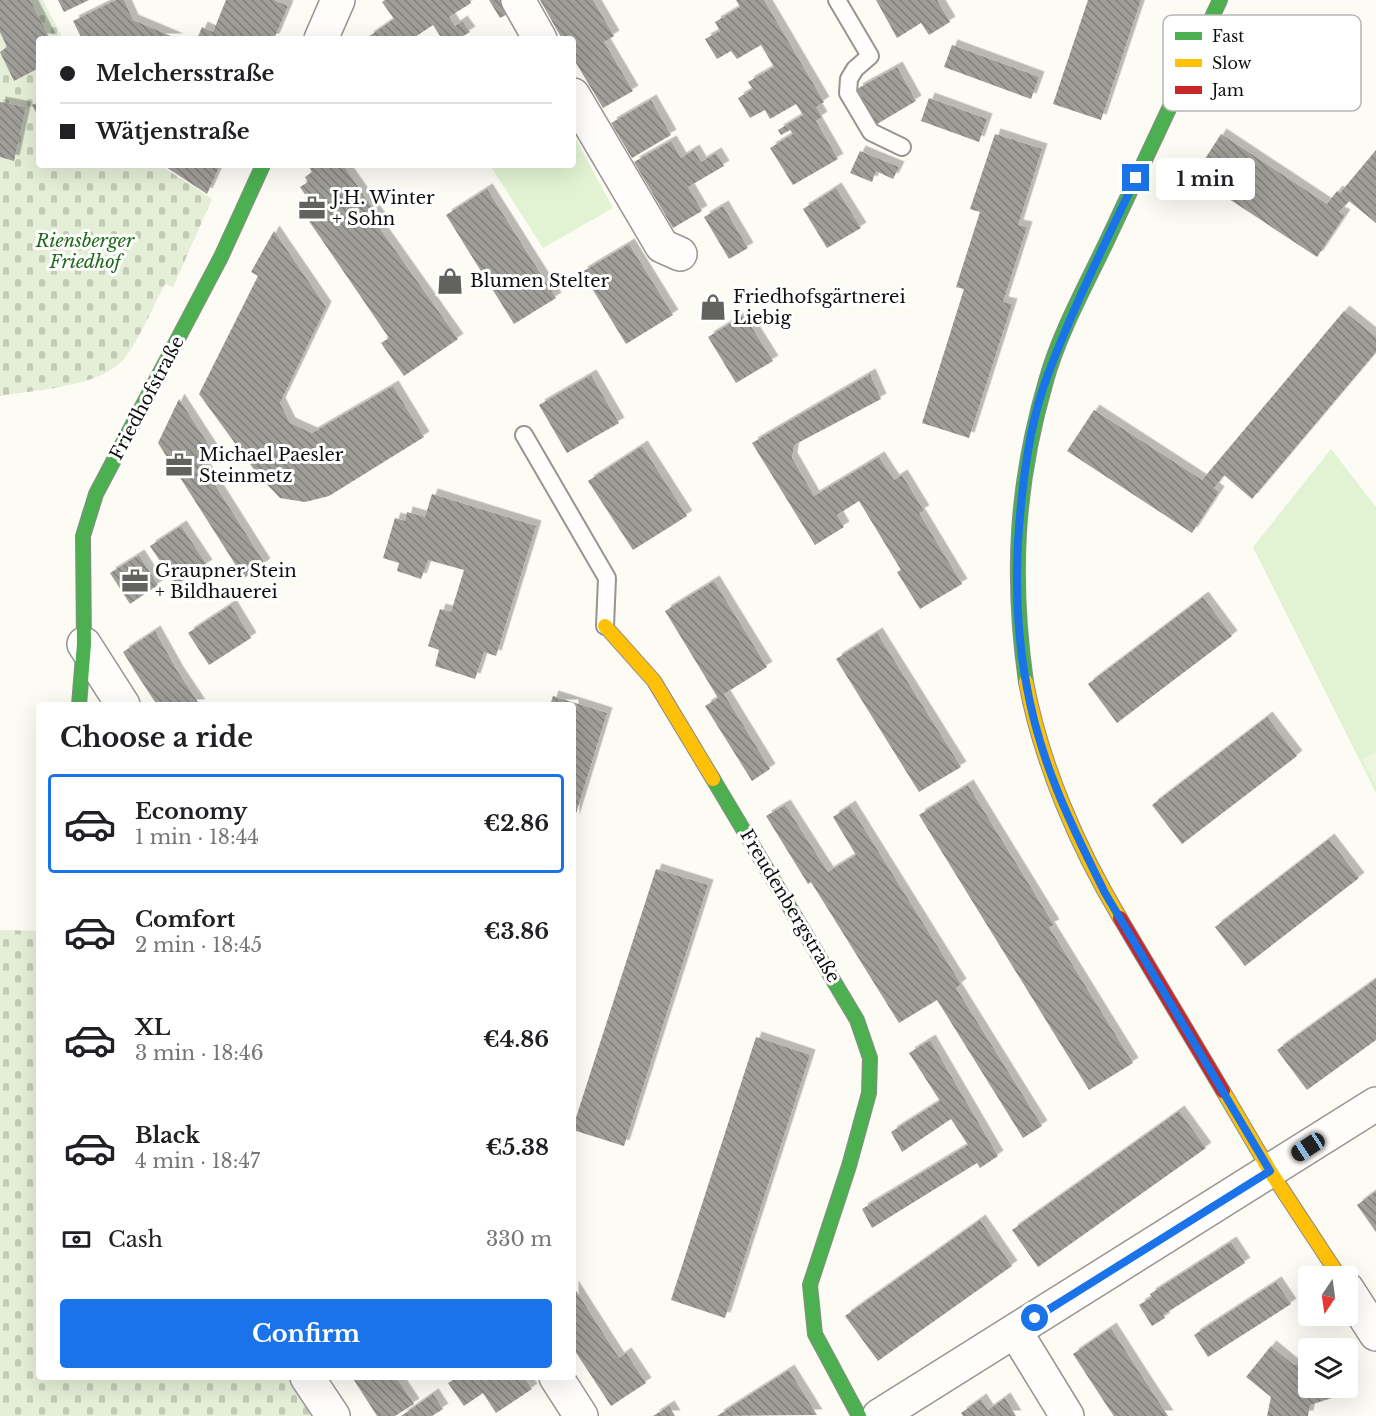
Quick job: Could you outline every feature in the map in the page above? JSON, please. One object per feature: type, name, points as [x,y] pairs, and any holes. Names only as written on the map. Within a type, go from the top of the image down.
[{"type":"street","points":[[322,36],[338,0]]},
{"type":"street","points":[[518,0],[538,36]]},
{"type":"street","points":[[1213,15],[1220,0]]},
{"type":"street","points":[[576,100],[662,246],[680,254]]},
{"type":"street","points":[[1168,111],[1091,275],[1046,379],[1023,479],[1016,556],[1017,626],[1026,685],[1044,754],[1105,893],[1270,1171],[1332,1266]]},
{"type":"street","name":"Friedhofstraße","points":[[79,702],[84,644],[83,536],[96,494],[221,257],[262,168]]},
{"type":"street","name":"Freudenbergstraße","points":[[605,626],[654,681],[852,1010],[864,1039],[870,1058],[868,1093],[849,1166],[810,1285],[815,1334],[859,1416]]},
{"type":"street","points":[[84,644],[121,702]]},
{"type":"street","points":[[879,1416],[1376,1104]]},
{"type":"street","points":[[1358,1306],[1376,1334]]},
{"type":"street","points":[[1015,1330],[1067,1416]]},
{"type":"street","points":[[309,1380],[333,1416]]},
{"type":"street","points":[[558,1380],[581,1416]]},
{"type":"lane","points":[[837,0],[870,56],[855,69],[849,79],[848,93],[871,132],[902,147]]},
{"type":"lane","name":"Freudenbergstraße","points":[[524,435],[607,578],[605,626]]},
{"type":"green space","name":"Riensberger Friedhof","points":[[0,0],[43,0],[61,36],[36,36],[36,168],[165,168],[212,199],[173,287],[165,284],[139,336],[122,361],[98,377],[82,382],[0,396]]},
{"type":"green space","points":[[576,140],[613,208],[543,248],[492,168],[576,168]]},
{"type":"green space","points":[[1331,449],[1376,507],[1376,793],[1253,547]]},
{"type":"green space","points":[[1376,752],[1376,786],[1362,759]]},
{"type":"green space","points":[[0,930],[36,931],[36,1380],[290,1380],[314,1416],[0,1416]]},
{"type":"building","points":[[0,0],[30,0],[48,36],[36,36],[36,70],[14,81],[0,52],[7,47],[0,32]]},
{"type":"building","points":[[58,0],[89,0],[64,12]]},
{"type":"building","points":[[116,0],[124,0],[133,20],[171,36],[80,36],[73,21]]},
{"type":"building","points":[[226,0],[274,0],[288,6],[275,36],[198,36],[202,27],[213,32]]},
{"type":"building","points":[[385,0],[469,0],[471,3],[449,17],[455,26],[462,21],[470,32],[463,36],[440,36],[433,25],[416,36],[369,36],[394,19],[382,2]]},
{"type":"building","points":[[489,0],[509,0],[515,10],[500,18]]},
{"type":"building","points":[[540,0],[593,0],[614,36],[604,42],[633,91],[603,108],[576,63],[576,36],[560,36]]},
{"type":"building","points":[[736,0],[764,0],[824,102],[816,107],[822,117],[816,121],[838,159],[793,185],[770,148],[793,134],[790,130],[781,135],[778,130],[803,115],[796,104],[770,119],[765,110],[750,118],[738,98],[753,89],[748,82],[774,67],[761,45],[737,59],[731,51],[717,59],[705,39],[720,31],[715,22],[740,7]]},
{"type":"building","points":[[876,0],[937,0],[950,22],[929,35],[921,23],[897,38]]},
{"type":"building","points":[[1088,0],[1141,0],[1101,120],[1053,104]]},
{"type":"building","points":[[952,45],[1039,77],[1031,99],[944,67]]},
{"type":"building","points":[[897,67],[916,101],[877,124],[857,89]]},
{"type":"building","points":[[929,98],[987,119],[979,142],[921,121]]},
{"type":"building","points":[[651,100],[671,135],[632,158],[611,123]]},
{"type":"building","points":[[0,102],[26,107],[14,161],[0,157]]},
{"type":"building","points":[[995,134],[1042,149],[1018,225],[1027,227],[1003,302],[1012,304],[969,438],[922,423],[964,289],[956,287],[980,212],[970,209]]},
{"type":"building","points":[[1221,134],[1327,204],[1337,191],[1340,193],[1376,150],[1376,223],[1349,201],[1339,212],[1345,215],[1317,257],[1194,176]]},
{"type":"building","points":[[671,141],[681,158],[694,150],[701,162],[716,153],[724,166],[688,187],[702,211],[673,228],[634,162]]},
{"type":"building","points":[[860,151],[899,167],[893,179],[876,171],[872,182],[850,173]]},
{"type":"building","points":[[168,168],[219,168],[207,194]]},
{"type":"building","points":[[310,168],[345,168],[381,220],[376,223],[458,339],[404,376],[381,343],[389,338],[298,205],[308,199],[300,187],[308,182],[305,177],[312,172]]},
{"type":"building","points":[[836,188],[861,228],[827,248],[803,209]]},
{"type":"building","points":[[487,189],[556,298],[514,324],[446,215]]},
{"type":"building","points":[[723,206],[748,248],[729,259],[704,217]]},
{"type":"building","points":[[274,231],[326,307],[280,403],[290,423],[312,433],[393,386],[424,437],[329,496],[305,502],[280,498],[259,476],[199,394],[258,276],[251,272]]},
{"type":"building","points":[[629,244],[673,315],[626,344],[582,272]]},
{"type":"building","points":[[1344,311],[1376,337],[1376,352],[1252,499],[1224,475],[1214,488],[1219,492],[1192,533],[1067,451],[1094,410],[1202,480]]},
{"type":"building","points":[[744,315],[773,361],[736,383],[708,337]]},
{"type":"building","points":[[870,374],[881,399],[794,445],[792,458],[814,496],[879,457],[894,480],[902,475],[924,511],[919,513],[962,584],[920,609],[897,572],[901,570],[859,501],[837,515],[844,527],[815,545],[752,443]]},
{"type":"building","points":[[591,375],[619,423],[567,453],[539,405]]},
{"type":"building","points":[[179,399],[212,450],[198,458],[265,564],[244,578],[158,443]]},
{"type":"building","points":[[642,446],[687,516],[633,550],[588,481]]},
{"type":"building","points":[[432,494],[536,526],[496,656],[484,652],[475,679],[435,666],[439,650],[428,646],[440,609],[451,612],[464,570],[428,560],[421,579],[397,571],[399,563],[383,558],[395,518],[405,521],[407,512],[425,517]]},
{"type":"building","points":[[181,526],[207,565],[176,585],[150,546]]},
{"type":"building","points":[[139,555],[158,585],[130,604],[110,573]]},
{"type":"building","points":[[714,581],[767,667],[724,694],[770,769],[752,781],[705,706],[718,698],[665,611]]},
{"type":"building","points":[[1203,597],[1232,636],[1117,723],[1088,684]]},
{"type":"building","points":[[231,605],[251,638],[209,665],[188,633]]},
{"type":"building","points":[[155,631],[198,702],[155,702],[123,652]]},
{"type":"building","points":[[877,633],[961,767],[919,792],[836,659]]},
{"type":"building","points":[[553,696],[572,702],[551,702]]},
{"type":"building","points":[[576,703],[607,713],[576,814]]},
{"type":"building","points":[[1267,717],[1297,756],[1182,844],[1152,805]]},
{"type":"building","points":[[968,785],[1054,925],[1049,927],[1133,1063],[1089,1090],[919,815]]},
{"type":"building","points":[[785,805],[828,872],[856,855],[833,817],[850,806],[961,984],[956,988],[1042,1126],[1023,1138],[937,1000],[899,1023],[811,882],[808,884],[766,816]]},
{"type":"building","points":[[1329,839],[1359,878],[1245,966],[1215,927]]},
{"type":"building","points":[[656,869],[708,885],[624,1146],[576,1131],[576,1118]]},
{"type":"building","points":[[1376,979],[1376,1040],[1307,1090],[1277,1050]]},
{"type":"building","points":[[756,1037],[810,1055],[725,1318],[671,1300]]},
{"type":"building","points":[[930,1040],[998,1156],[980,1168],[977,1163],[872,1228],[862,1209],[968,1145],[951,1119],[902,1152],[891,1132],[940,1101],[909,1053]]},
{"type":"building","points":[[1179,1111],[1206,1148],[1038,1267],[1012,1230]]},
{"type":"building","points":[[1376,1191],[1376,1232],[1357,1205]]},
{"type":"building","points":[[980,1220],[1012,1266],[878,1361],[845,1316]]},
{"type":"building","points":[[1231,1242],[1245,1263],[1163,1315],[1165,1318],[1152,1326],[1139,1305],[1152,1297],[1150,1294]]},
{"type":"building","points":[[1276,1282],[1291,1304],[1208,1357],[1194,1335]]},
{"type":"building","points":[[576,1291],[619,1358],[626,1353],[646,1383],[611,1406],[576,1353]]},
{"type":"building","points":[[1111,1328],[1168,1416],[1114,1416],[1073,1354]]},
{"type":"building","points":[[1271,1346],[1294,1365],[1298,1365],[1298,1398],[1332,1398],[1310,1405],[1308,1416],[1267,1416],[1271,1397],[1246,1377]]},
{"type":"building","points":[[789,1370],[817,1415],[717,1416]]},
{"type":"building","points":[[354,1380],[398,1380],[414,1404],[395,1416],[377,1416]]},
{"type":"building","points":[[453,1380],[525,1380],[532,1389],[496,1413],[483,1393],[464,1406],[448,1383]]},
{"type":"building","points":[[433,1394],[443,1409],[432,1416],[401,1416]]},
{"type":"building","points":[[1005,1398],[1016,1416],[963,1416],[961,1413],[981,1399],[988,1410]]},
{"type":"building","points":[[669,1406],[675,1416],[653,1416]]},
{"type":"traffic: fast","points":[[1213,15],[1220,0]]},
{"type":"traffic: fast","points":[[1026,682],[1019,605],[1019,530],[1028,457],[1036,419],[1058,346],[1168,111]]},
{"type":"traffic: fast","points":[[79,702],[84,644],[83,536],[96,494],[221,257],[262,168]]},
{"type":"traffic: fast","points":[[713,779],[857,1020],[870,1058],[869,1093],[849,1166],[810,1285],[815,1334],[859,1416]]},
{"type":"traffic: slow","points":[[605,626],[654,681],[713,779]]},
{"type":"traffic: slow","points":[[1026,682],[1051,774],[1076,834],[1120,918]]},
{"type":"traffic: slow","points":[[1223,1091],[1270,1171],[1332,1266]]},
{"type":"traffic: jam","points":[[1120,918],[1223,1091]]},
{"type":"place","name":"J.H. Winter + Sohn","points":[[312,208]]},
{"type":"place","name":"Blumen Stelter","points":[[450,281]]},
{"type":"place","name":"Friedhofsgärtnerei Liebig","points":[[713,307]]},
{"type":"place","name":"Michael Paesler Steinmetz","points":[[179,465]]},
{"type":"place","name":"Graupner Stein + Bildhauerei","points":[[135,581]]},
{"type":"route","points":[[1035,1318],[1270,1171],[1105,893],[1082,845],[1044,754],[1026,685],[1017,626],[1016,556],[1023,479],[1046,379],[1076,307],[1136,178]]}]
